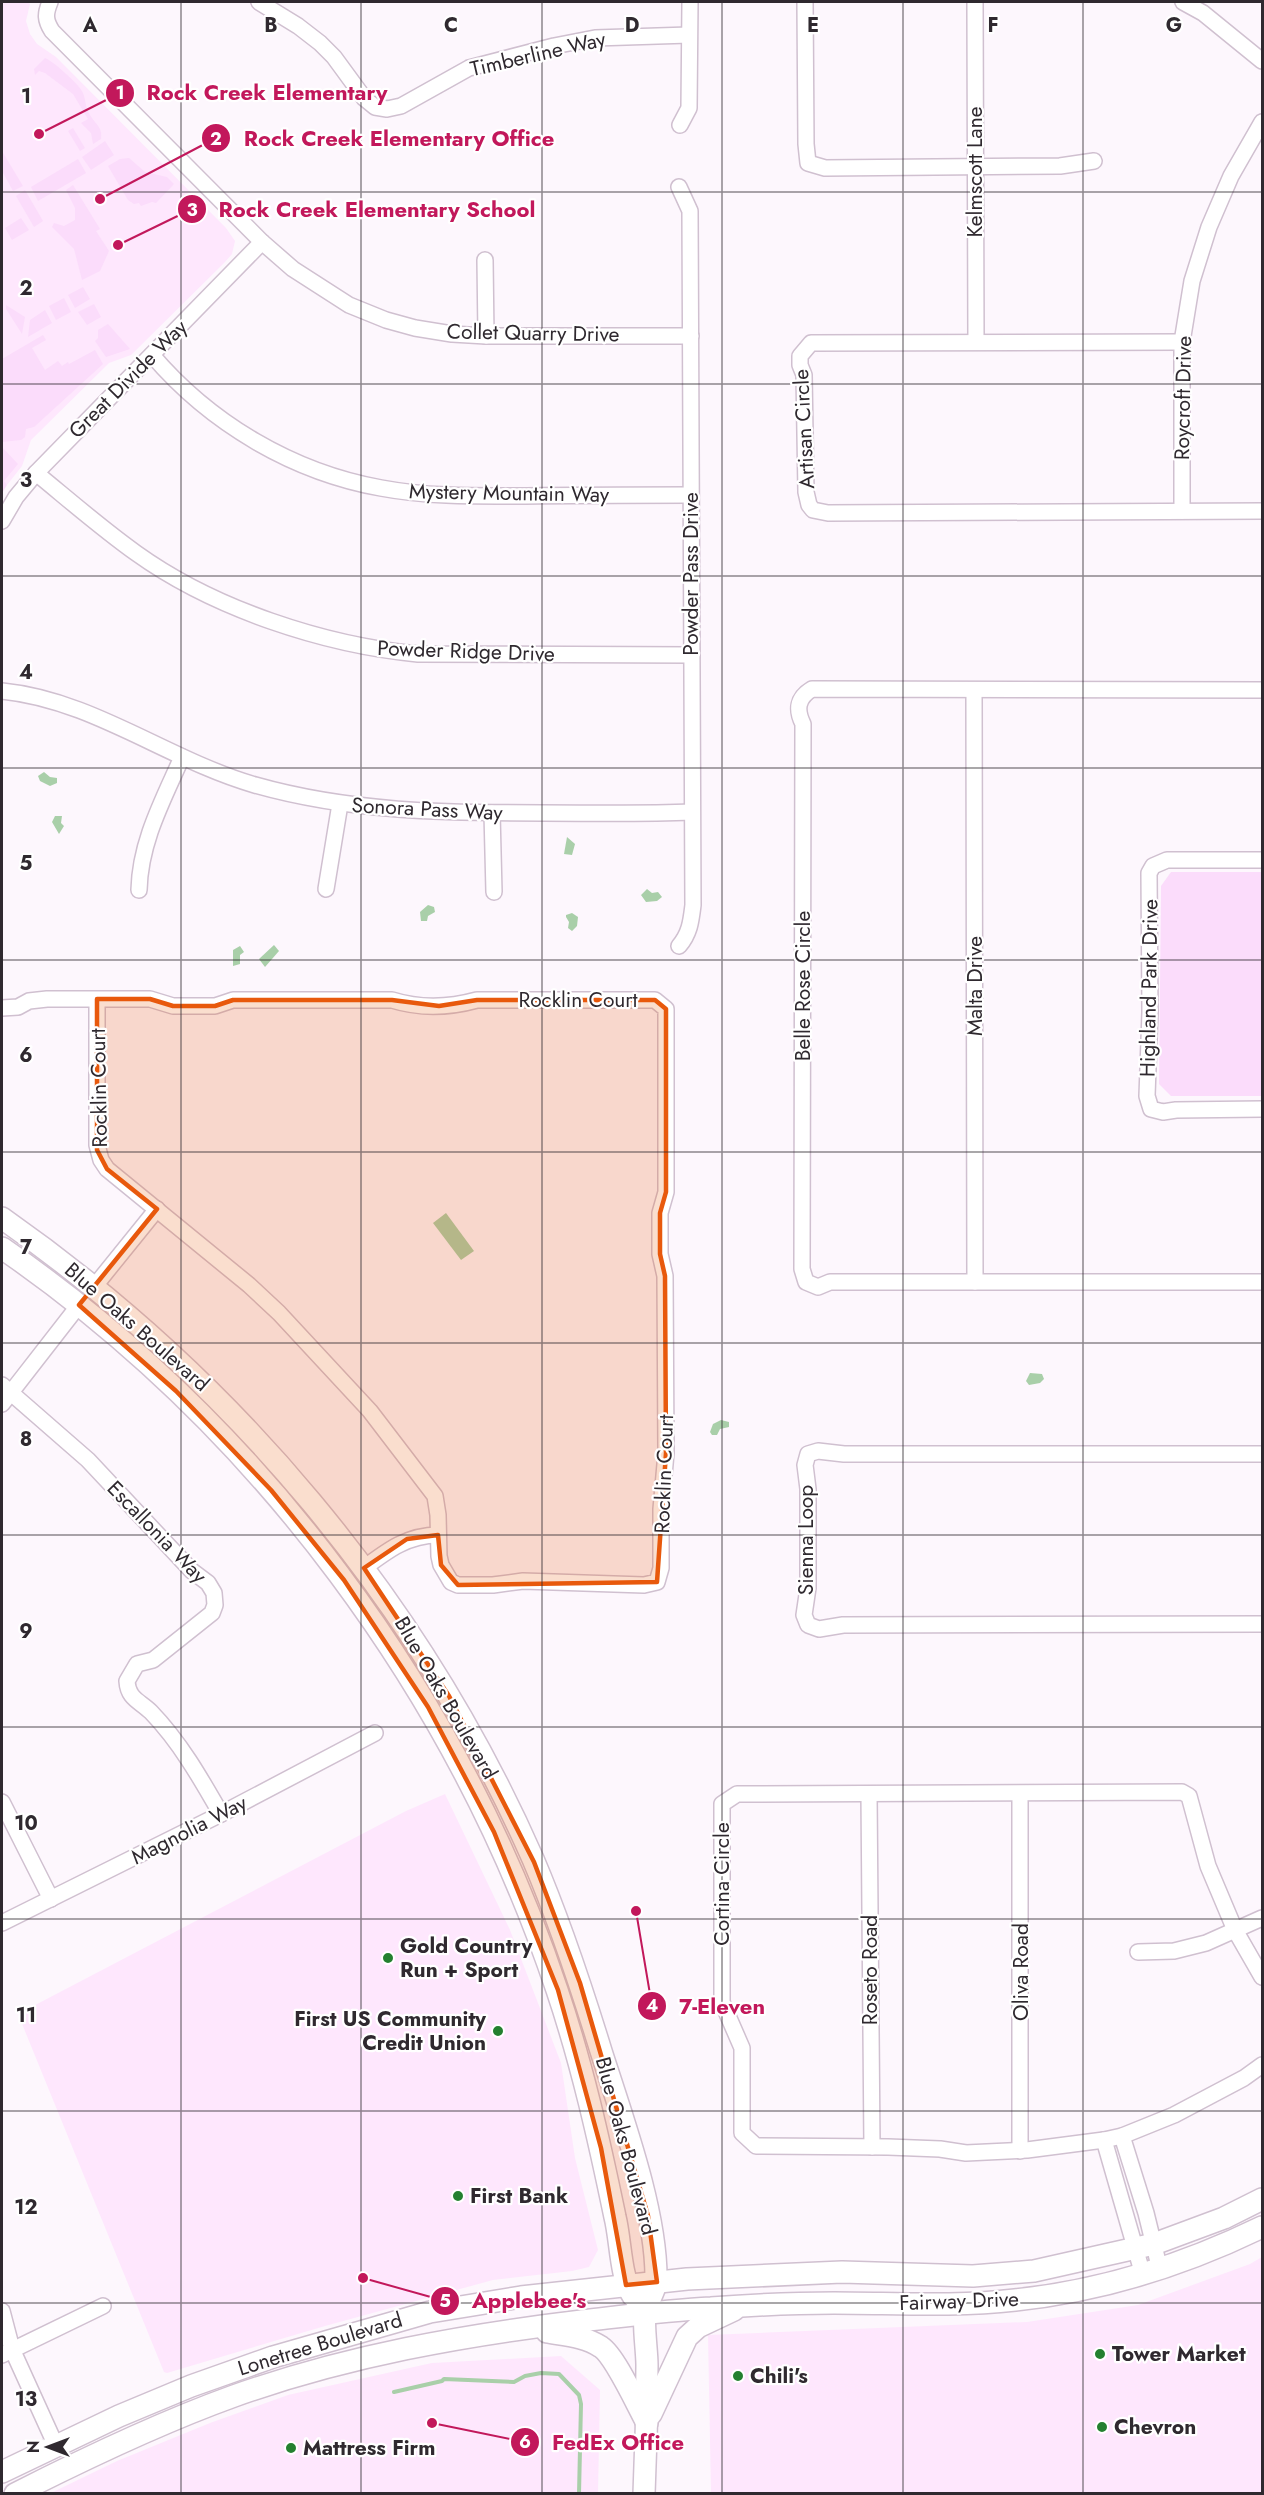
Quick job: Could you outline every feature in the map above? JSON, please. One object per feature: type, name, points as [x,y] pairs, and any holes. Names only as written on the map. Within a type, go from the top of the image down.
[{"type":"main road","name":"Blue Oaks Boulevard","points":[[2,1218],[94,1287],[149,1333],[244,1424],[327,1520],[364,1568],[423,1653],[459,1713],[516,1823],[538,1873],[580,1983],[636,2166],[648,2216],[657,2282],[645,2314],[647,2423],[644,2493]]},
{"type":"main road","name":"Blue Oaks Boulevard","points":[[2,1248],[80,1305],[176,1391],[271,1490],[337,1571],[373,1621],[428,1707],[512,1870],[558,1990],[576,2049],[601,2148],[622,2253],[626,2285],[645,2314]]},
{"type":"main road","points":[[80,1305],[94,1287]]},
{"type":"main road","name":"Fairway Drive","points":[[657,2282],[842,2272],[990,2275],[1054,2267],[1144,2247],[1224,2218],[1263,2199]]},
{"type":"main road","name":"Fairway Drive","points":[[645,2314],[834,2303],[929,2304],[1012,2301],[1089,2288],[1151,2272],[1207,2252],[1263,2227]]},
{"type":"main road","name":"Lonetree Boulevard","points":[[2,2472],[119,2416],[197,2383],[273,2357],[397,2320],[521,2296],[657,2282]]},
{"type":"main road","points":[[647,2423],[687,2337],[698,2327],[741,2307]]},
{"type":"main road","name":"Lonetree Boulevard","points":[[15,2493],[172,2420],[236,2395],[311,2371],[362,2357],[524,2327],[645,2314]]},
{"type":"main road","points":[[524,2327],[583,2339],[600,2346],[612,2360],[647,2423]]},
{"type":"main road","points":[[56,2446],[68,2468]]},
{"type":"street","name":"Collet Quarry Drive","points":[[50,2],[45,13],[52,31],[262,242],[293,269],[349,305],[386,320],[452,334],[691,336]]},
{"type":"street","name":"Timberline Way","points":[[259,2],[298,26],[320,43],[341,66],[364,98],[375,107],[387,109],[401,106],[469,68],[564,44],[595,38],[689,35]]},
{"type":"street","points":[[680,124],[689,108],[690,2]]},
{"type":"street","points":[[805,2],[808,163],[825,168],[1060,166],[1094,161]]},
{"type":"street","name":"Kelmscott Lane","points":[[975,2],[976,342]]},
{"type":"street","points":[[1183,2],[1203,13],[1263,61]]},
{"type":"street","name":"Roycroft Drive","points":[[1182,511],[1182,342],[1192,281],[1209,226],[1231,176],[1263,122]]},
{"type":"street","name":"Powder Pass Drive","points":[[679,187],[690,211],[692,655],[691,925],[679,946]]},
{"type":"street","name":"Great Divide Way","points":[[2,522],[16,497],[36,473],[262,242]]},
{"type":"street","points":[[485,260],[486,336]]},
{"type":"street","name":"Artisan Circle","points":[[1182,342],[811,343],[804,348],[800,356],[800,365],[804,375],[806,492],[809,506],[813,510],[828,513],[1263,512]]},
{"type":"street","name":"Mystery Mountain Way","points":[[152,355],[174,378],[225,422],[292,460],[348,480],[380,488],[428,495],[691,495]]},
{"type":"street","name":"Powder Ridge Drive","points":[[36,473],[138,554],[176,577],[245,611],[317,636],[380,650],[418,654],[692,655]]},
{"type":"street","name":"Belle Rose Circle","points":[[1263,690],[812,689],[799,703],[799,715],[803,724],[803,1275],[811,1286],[818,1287],[830,1282],[1263,1282]]},
{"type":"street","name":"Malta Drive","points":[[974,690],[975,1282]]},
{"type":"street","name":"Sonora Pass Way","points":[[2,691],[45,698],[77,708],[182,757],[256,785],[340,804],[402,811],[692,812]]},
{"type":"street","points":[[139,890],[141,865],[149,832],[182,757]]},
{"type":"street","points":[[326,889],[340,804]]},
{"type":"street","points":[[492,813],[494,892]]},
{"type":"street","name":"Highland Park Drive","points":[[1263,860],[1167,860],[1153,866],[1149,873],[1150,1012],[1147,1096],[1152,1109],[1164,1113],[1176,1110],[1263,1109]]},
{"type":"street","name":"Rocklin Court","points":[[2,1008],[18,1007],[29,1001],[47,999],[97,999],[150,999],[173,1006],[215,1006],[233,1000],[392,1000],[412,1006],[455,1006],[477,1000],[655,1000],[666,1009],[666,1192],[660,1213],[660,1254],[665,1276],[666,1453],[661,1509],[661,1568],[657,1582],[644,1585],[523,1581],[493,1585],[458,1585],[451,1582],[441,1565],[435,1496],[370,1411],[279,1313],[237,1275],[107,1169],[97,1150],[97,999]]},
{"type":"street","points":[[94,1287],[157,1209]]},
{"type":"street","points":[[5,1394],[80,1305]]},
{"type":"street","name":"Escallonia Way","points":[[5,1394],[108,1480],[192,1571],[208,1583],[214,1593],[215,1605],[206,1619],[188,1630],[153,1660],[137,1664],[127,1681],[130,1695],[150,1711],[187,1757],[221,1814]]},
{"type":"street","name":"Sienna Loop","points":[[1263,1454],[844,1454],[818,1451],[808,1454],[805,1465],[808,1489],[808,1588],[804,1615],[808,1625],[819,1629],[843,1625],[1263,1624]]},
{"type":"street","points":[[364,1568],[407,1539],[438,1535]]},
{"type":"street","name":"Magnolia Way","points":[[2,1923],[221,1814],[375,1733]]},
{"type":"street","name":"Cortina Circle","points":[[1263,1977],[1235,1930],[1208,1866],[1189,1796],[1182,1792],[737,1794],[722,1804],[722,2002],[742,2048],[742,2133],[756,2146],[940,2149],[966,2153],[1020,2151],[1104,2140],[1122,2136],[1174,2115],[1244,2078],[1263,2065]]},
{"type":"street","name":"Roseto Road","points":[[869,1794],[872,2147]]},
{"type":"street","name":"Oliva Road","points":[[1020,1794],[1020,2151]]},
{"type":"street","points":[[2,1802],[51,1899]]},
{"type":"street","points":[[1138,1952],[1174,1951],[1192,1947],[1263,1918]]},
{"type":"street","points":[[1122,2136],[1146,2213],[1144,2247]]},
{"type":"street","points":[[1104,2140],[1151,2272]]},
{"type":"street","points":[[7,2352],[103,2306]]},
{"type":"street","points":[[2,2311],[7,2352],[56,2446]]},
{"type":"highlighted area","points":[[97,999],[150,999],[173,1006],[215,1006],[233,1000],[392,1000],[439,1006],[477,1000],[655,1000],[666,1009],[666,1192],[660,1213],[660,1254],[665,1276],[666,1453],[657,1582],[458,1585],[441,1565],[438,1535],[407,1539],[364,1568],[449,1696],[534,1862],[580,1983],[648,2216],[657,2282],[626,2285],[601,2148],[558,1990],[494,1832],[428,1707],[344,1580],[271,1490],[176,1391],[79,1305],[157,1209],[107,1169],[97,1150]]},
{"type":"shaded area","points":[[2,2],[30,4],[26,21],[30,34],[37,44],[56,57],[226,228],[235,241],[232,254],[224,263],[131,355],[109,363],[31,440],[22,466],[7,485],[2,479]]},
{"type":"shaded area","points":[[45,58],[66,74],[83,93],[88,112],[101,131],[101,139],[93,144],[91,133],[81,123],[88,119],[73,94],[45,73],[39,71],[35,75],[34,69]]},
{"type":"shaded area","points":[[73,128],[85,148],[80,151],[68,131]]},
{"type":"shaded area","points":[[105,141],[114,155],[91,170],[82,157]]},
{"type":"shaded area","points":[[2,151],[23,186],[13,191],[2,171]]},
{"type":"shaded area","points":[[129,158],[145,172],[167,177],[174,184],[156,203],[141,206],[139,203],[134,204],[128,200],[108,166],[120,159]]},
{"type":"shaded area","points":[[78,159],[86,173],[38,201],[31,187]]},
{"type":"shaded area","points":[[73,185],[100,229],[96,231],[109,251],[100,271],[82,280],[74,249],[52,227],[54,223],[64,226],[75,220],[75,208],[66,190]]},
{"type":"shaded area","points":[[25,190],[43,221],[34,227],[16,196]]},
{"type":"shaded area","points":[[21,218],[29,230],[12,240],[5,228]]},
{"type":"shaded area","points":[[83,287],[90,299],[75,308],[68,295]]},
{"type":"shaded area","points":[[64,298],[71,312],[56,320],[49,306]]},
{"type":"shaded area","points":[[94,304],[101,317],[87,325],[78,312]]},
{"type":"shaded area","points":[[6,305],[25,317],[22,334],[6,309]]},
{"type":"shaded area","points":[[45,310],[52,323],[28,337],[30,320]]},
{"type":"shaded area","points":[[108,324],[130,349],[106,357],[95,341],[98,338],[98,330]]},
{"type":"shaded area","points":[[43,335],[46,340],[32,348],[45,370],[58,361],[62,366],[68,362],[69,364],[95,350],[103,364],[34,427],[26,429],[25,437],[21,440],[2,442],[2,359]]},
{"type":"shaded area","points":[[2,447],[18,464],[4,481],[7,485],[2,493]]},
{"type":"shaded area","points":[[44,772],[50,777],[57,778],[57,783],[50,786],[40,781],[38,776]]},
{"type":"shaded area","points":[[55,816],[62,816],[61,823],[64,826],[59,834],[52,822]]},
{"type":"shaded area","points":[[567,837],[575,844],[572,855],[564,854]]},
{"type":"shaded area","points":[[1171,872],[1262,872],[1262,1096],[1171,1096],[1159,1084],[1161,886]]},
{"type":"shaded area","points":[[647,889],[652,893],[658,892],[662,897],[657,901],[646,902],[641,895]]},
{"type":"shaded area","points":[[428,905],[434,907],[435,912],[428,916],[427,921],[421,921],[420,912]]},
{"type":"shaded area","points":[[572,913],[578,917],[577,926],[572,931],[568,928],[569,922],[566,915]]},
{"type":"shaded area","points":[[274,945],[279,951],[265,967],[259,959]]},
{"type":"shaded area","points":[[240,946],[244,952],[240,955],[240,964],[233,966],[233,950]]},
{"type":"shaded area","points":[[446,1213],[474,1251],[461,1260],[433,1223]]},
{"type":"shaded area","points":[[1030,1373],[1042,1374],[1044,1379],[1040,1383],[1029,1385],[1026,1381]]},
{"type":"shaded area","points":[[721,1420],[729,1422],[729,1427],[720,1429],[717,1435],[712,1435],[710,1432],[713,1424]]},
{"type":"shaded area","points":[[445,1794],[510,1930],[561,2063],[575,2158],[598,2250],[589,2267],[493,2280],[164,2372],[18,2014],[406,1811]]},
{"type":"shaded area","points":[[1262,2257],[1262,2493],[711,2493],[708,2335],[1027,2322],[1138,2305],[1250,2264]]},
{"type":"shaded area","points":[[561,2356],[600,2390],[598,2493],[51,2493],[117,2461],[210,2423],[288,2395],[432,2363]]},
{"type":"waterway","points":[[394,2392],[444,2379],[514,2382],[525,2376],[541,2373],[559,2374],[579,2395],[581,2404],[579,2494]]},
{"type":"place","name":"Rock Creek Elementary","points":[[39,134]]},
{"type":"place","name":"Rock Creek Elementary Office","points":[[100,199]]},
{"type":"place","name":"Rock Creek Elementary School","points":[[118,245]]},
{"type":"place","name":"7-Eleven","points":[[636,1911]]},
{"type":"place","name":"Gold Country Run + Sport","points":[[388,1958]]},
{"type":"place","name":"First US Community Credit Union","points":[[498,2031]]},
{"type":"place","name":"First Bank","points":[[458,2196]]},
{"type":"place","name":"Applebee's","points":[[363,2278]]},
{"type":"place","name":"Tower Market","points":[[1100,2354]]},
{"type":"place","name":"Chili's","points":[[738,2376]]},
{"type":"place","name":"FedEx Office","points":[[432,2423]]},
{"type":"place","name":"Chevron","points":[[1102,2427]]},
{"type":"place","name":"Mattress Firm","points":[[291,2448]]}]
